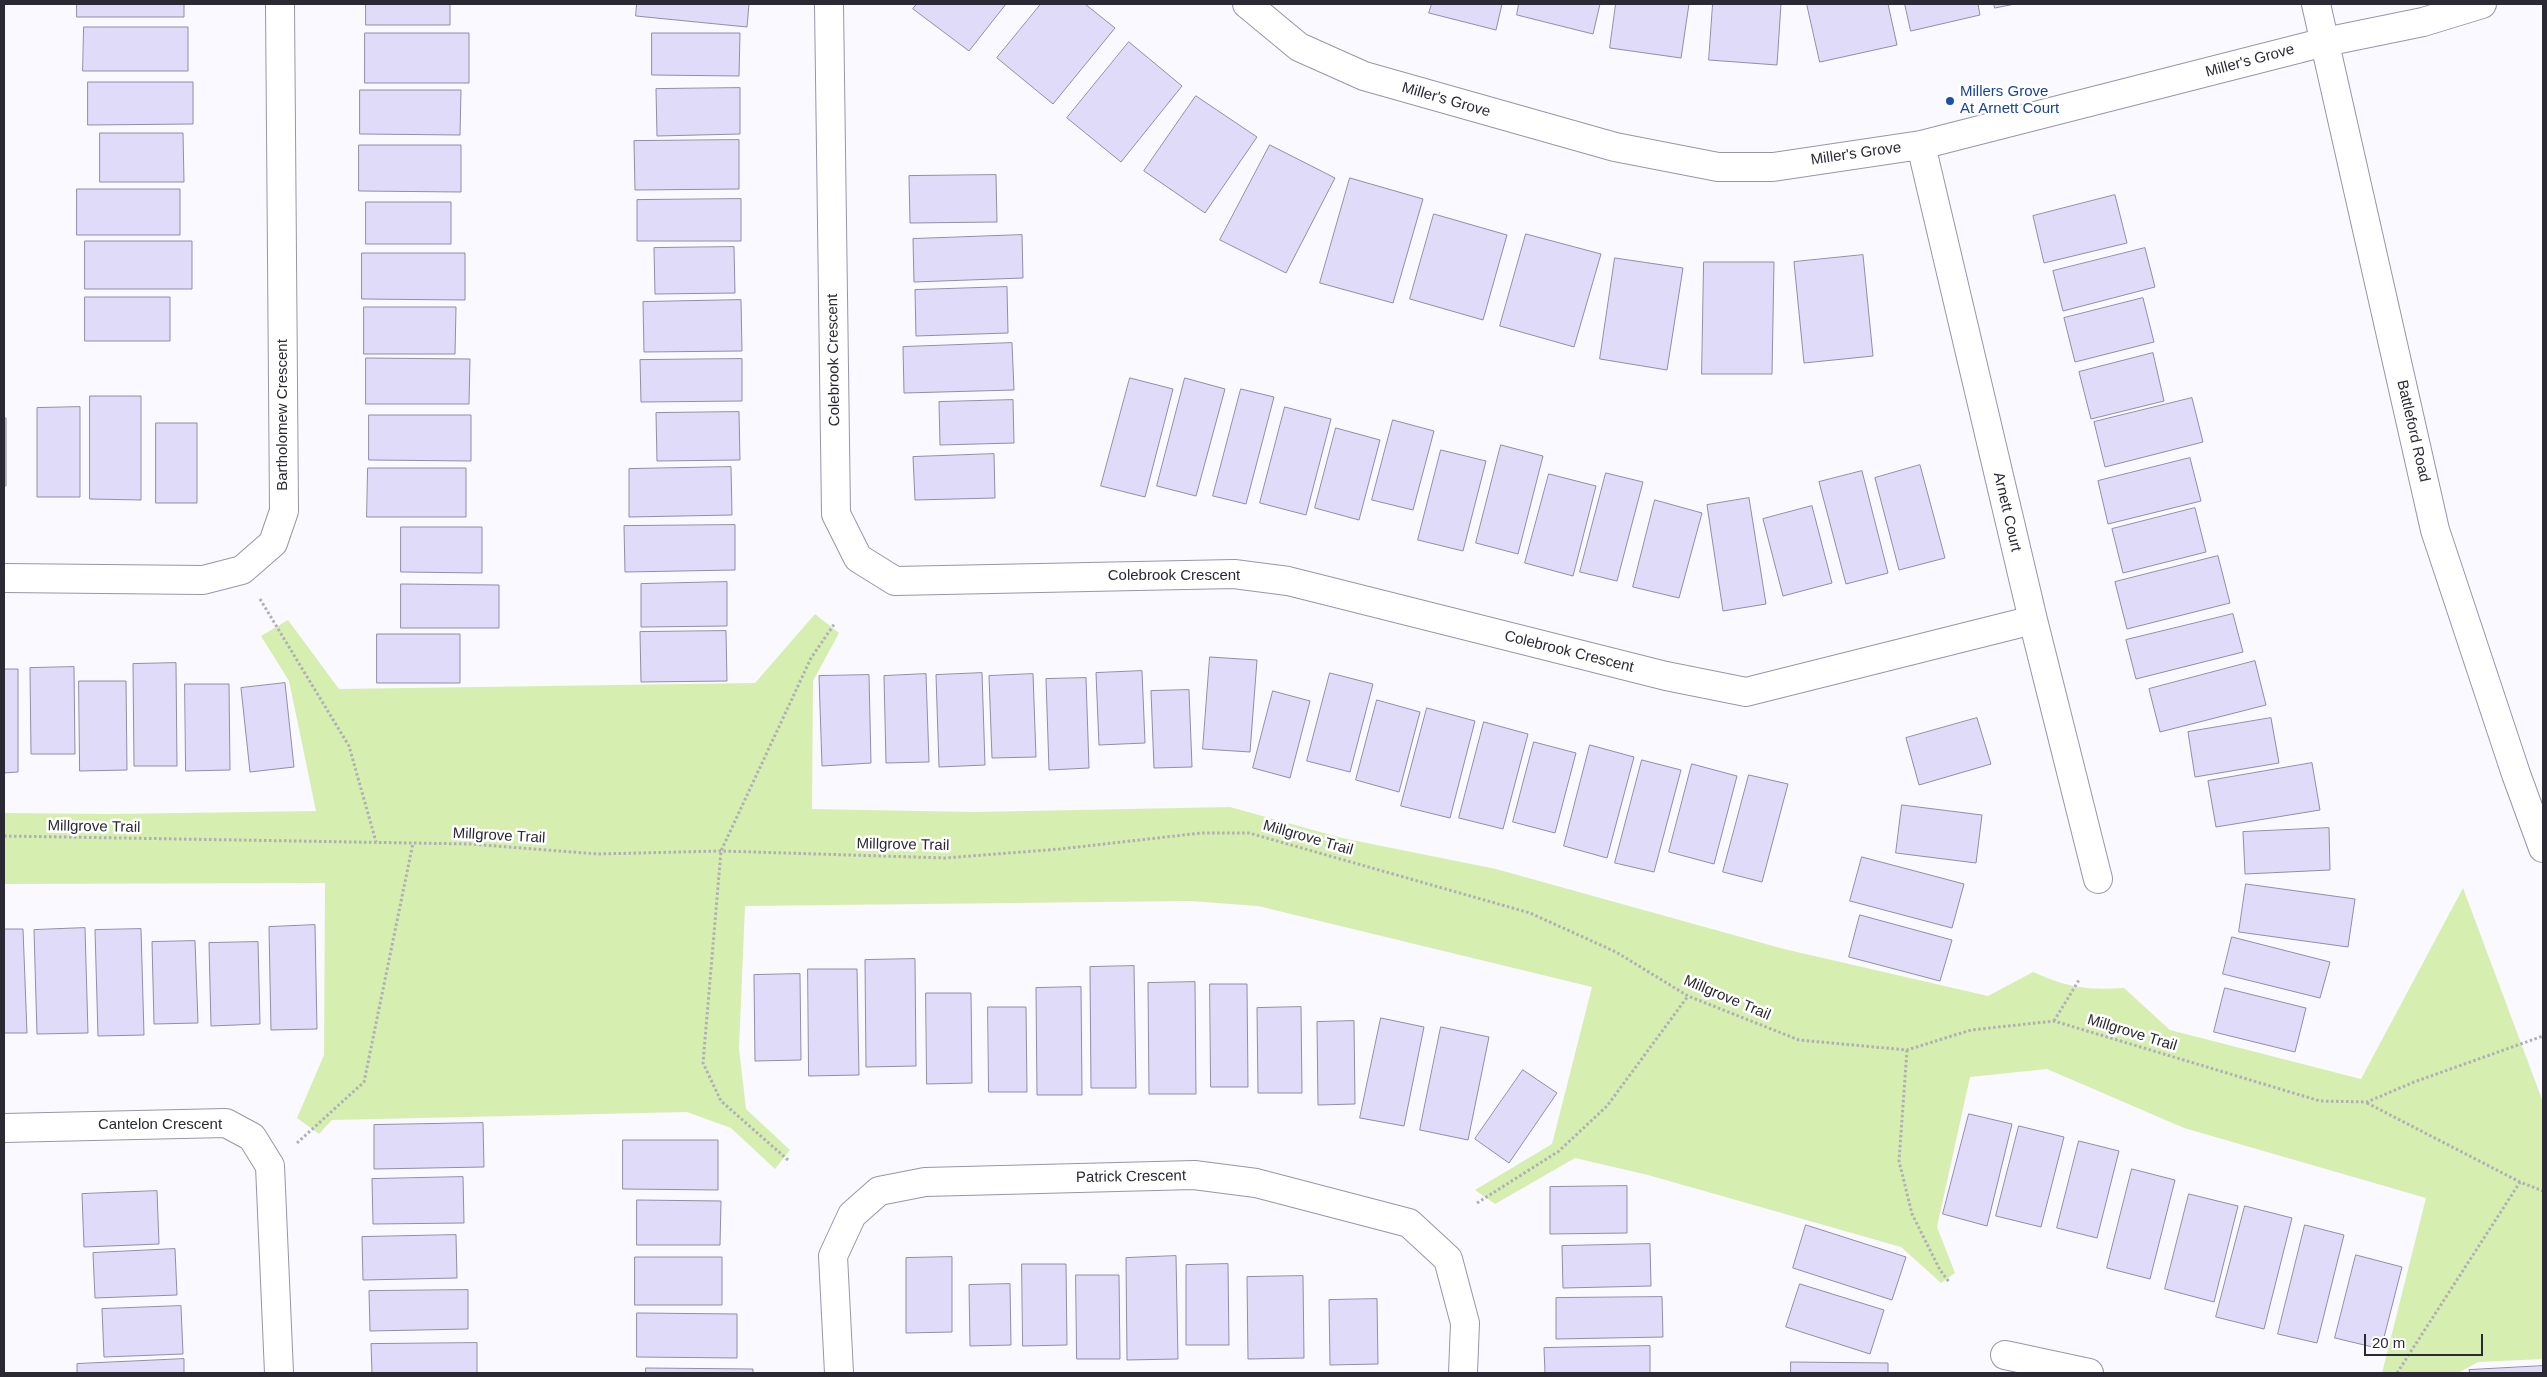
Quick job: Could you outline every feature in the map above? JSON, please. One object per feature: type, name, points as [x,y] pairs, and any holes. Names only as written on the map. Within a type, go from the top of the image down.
[{"type":"street","name":"Bartholomew Crescent","points":[[4,578],[203,580],[242,570],[273,543],[284,510],[280,4]]},
{"type":"street","name":"Colebrook Crescent","points":[[829,4],[836,514],[858,558],[895,581],[1224,574],[1252,576],[1288,581],[1666,676],[1746,692],[2032,620]]},
{"type":"street","name":"Miller's Grove","points":[[1247,4],[1299,47],[1364,76],[1615,148],[1728,167],[1773,167],[1921,145],[2325,42],[2423,22],[2482,4]]},
{"type":"street","name":"Battleford Road","points":[[2316,4],[2435,530],[2516,774],[2543,848]]},
{"type":"street","name":"Arnett Court","points":[[1921,145],[2032,620],[2098,879]]},
{"type":"street","name":"Cantelon Crescent","points":[[4,1128],[226,1123],[252,1137],[270,1166],[279,1373]]},
{"type":"street","name":"Patrick Crescent","points":[[839,1373],[832,1256],[852,1215],[879,1191],[925,1182],[1194,1175],[1256,1184],[1409,1223],[1448,1259],[1464,1323],[1463,1373]]},
{"type":"street","points":[[2005,1355],[2089,1373]]},
{"type":"path","points":[[242,570],[349,746],[376,842]]},
{"type":"path","points":[[788,1160],[721,1101],[703,1063],[721,851],[811,658],[835,623]]},
{"type":"path","name":"Millgrove Trail","points":[[4,836],[470,844],[598,854],[721,851],[945,858],[1060,849],[1201,833],[1249,833],[1530,913],[1616,952],[1688,996],[1799,1040],[1907,1050],[1971,1030],[2054,1021],[2320,1101],[2367,1102],[2414,1082],[2543,1036]]},
{"type":"path","points":[[270,1166],[364,1082],[413,843]]},
{"type":"path","points":[[2054,1021],[2079,980]]},
{"type":"path","points":[[1477,1203],[1559,1151],[1607,1106],[1688,996]]},
{"type":"path","points":[[1907,1050],[1899,1161],[1912,1214],[1940,1270],[1949,1282]]},
{"type":"path","points":[[2367,1102],[2520,1182],[2543,1190]]},
{"type":"path","points":[[2397,1373],[2520,1182]]},
{"type":"green space","points":[[815,614],[839,633],[813,681],[812,809],[975,812],[1230,807],[1342,838],[1496,869],[1784,949],[1988,996],[2033,972],[2057,982],[2077,987],[2098,989],[2124,988],[2170,1030],[2361,1079],[2463,888],[2543,1102],[2543,1359],[2478,1362],[2458,1373],[2382,1373],[2426,1198],[2184,1128],[2047,1069],[1970,1077],[1937,1227],[1955,1273],[1941,1283],[1901,1247],[1648,1175],[1575,1158],[1495,1204],[1475,1190],[1552,1144],[1592,987],[1258,906],[1190,901],[745,906],[739,1048],[746,1109],[790,1150],[775,1169],[731,1128],[687,1112],[332,1120],[319,1134],[297,1118],[324,1055],[325,883],[4,884],[4,813],[112,814],[316,811],[289,681],[261,636],[288,620],[339,689],[755,683]]},
{"type":"building","points":[[77,4],[184,4],[184,17],[77,17]]},
{"type":"building","points":[[366,4],[450,4],[450,25],[366,25]]},
{"type":"building","points":[[637,4],[749,4],[747,27],[636,16]]},
{"type":"building","points":[[917,4],[1006,4],[969,51],[913,9]]},
{"type":"building","points":[[1041,4],[1085,4],[1115,28],[1053,104],[997,58]]},
{"type":"building","points":[[1432,4],[1502,4],[1496,30],[1429,13]]},
{"type":"building","points":[[1519,4],[1600,4],[1593,34],[1517,15]]},
{"type":"building","points":[[1616,4],[1689,4],[1681,58],[1610,48]]},
{"type":"building","points":[[1713,4],[1781,4],[1777,65],[1709,60]]},
{"type":"building","points":[[1807,4],[1888,4],[1897,45],[1820,62]]},
{"type":"building","points":[[1905,4],[1978,4],[1980,15],[1911,31]]},
{"type":"building","points":[[1994,4],[2015,4],[1995,8]]},
{"type":"building","points":[[84,27],[188,27],[188,71],[83,71]]},
{"type":"building","points":[[365,33],[469,33],[469,83],[365,83]]},
{"type":"building","points":[[652,33],[740,33],[739,76],[652,75]]},
{"type":"building","points":[[1129,42],[1182,86],[1121,162],[1067,118]]},
{"type":"building","points":[[88,82],[193,82],[193,124],[88,125]]},
{"type":"building","points":[[740,88],[740,134],[657,136],[656,89]]},
{"type":"building","points":[[360,90],[461,90],[460,135],[360,134]]},
{"type":"building","points":[[1196,96],[1257,137],[1205,213],[1144,171]]},
{"type":"building","points":[[100,133],[183,133],[184,182],[100,182]]},
{"type":"building","points":[[739,140],[739,189],[635,190],[634,141]]},
{"type":"building","points":[[359,145],[461,145],[461,192],[359,191]]},
{"type":"building","points":[[1270,145],[1335,178],[1286,273],[1220,240]]},
{"type":"building","points":[[996,175],[997,222],[910,223],[909,176]]},
{"type":"building","points":[[1350,178],[1423,199],[1393,303],[1320,283]]},
{"type":"building","points":[[77,189],[180,189],[180,235],[77,235]]},
{"type":"building","points":[[2115,195],[2127,243],[2044,263],[2033,216]]},
{"type":"building","points":[[741,199],[741,241],[637,241],[637,200]]},
{"type":"building","points":[[366,202],[451,202],[451,244],[366,244]]},
{"type":"building","points":[[1434,214],[1507,235],[1483,320],[1410,299]]},
{"type":"building","points":[[1526,234],[1601,254],[1574,347],[1500,326]]},
{"type":"building","points":[[1022,235],[1023,278],[914,282],[913,239]]},
{"type":"building","points":[[85,241],[192,241],[192,289],[85,289]]},
{"type":"building","points":[[734,247],[735,293],[655,294],[654,248]]},
{"type":"building","points":[[2145,248],[2155,287],[2063,311],[2053,271]]},
{"type":"building","points":[[362,253],[465,253],[465,300],[362,299]]},
{"type":"building","points":[[1863,255],[1873,356],[1804,363],[1794,262]]},
{"type":"building","points":[[1615,258],[1683,268],[1667,370],[1600,359]]},
{"type":"building","points":[[1704,262],[1774,262],[1772,374],[1702,374]]},
{"type":"building","points":[[1007,287],[1008,333],[916,336],[915,290]]},
{"type":"building","points":[[85,297],[170,297],[170,341],[85,341]]},
{"type":"building","points":[[2143,298],[2154,342],[2075,362],[2064,318]]},
{"type":"building","points":[[741,300],[742,351],[644,352],[643,302]]},
{"type":"building","points":[[364,307],[456,307],[455,354],[364,354]]},
{"type":"building","points":[[1012,343],[1014,390],[904,393],[903,347]]},
{"type":"building","points":[[2153,353],[2164,401],[2091,419],[2079,372]]},
{"type":"building","points":[[366,358],[470,359],[469,404],[366,404]]},
{"type":"building","points":[[742,359],[742,401],[641,402],[640,360]]},
{"type":"building","points":[[1130,378],[1173,389],[1145,497],[1101,486]]},
{"type":"building","points":[[1185,378],[1225,389],[1196,496],[1157,486]]},
{"type":"building","points":[[1241,389],[1274,397],[1246,504],[1213,496]]},
{"type":"building","points":[[90,396],[141,396],[141,500],[90,499]]},
{"type":"building","points":[[2192,398],[2203,442],[2105,467],[2094,422]]},
{"type":"building","points":[[1013,400],[1014,443],[940,445],[939,402]]},
{"type":"building","points":[[80,407],[80,497],[37,497],[37,408]]},
{"type":"building","points":[[1285,407],[1331,419],[1306,515],[1260,503]]},
{"type":"building","points":[[739,412],[740,460],[657,461],[656,413]]},
{"type":"building","points":[[369,415],[471,415],[471,461],[369,460]]},
{"type":"building","points":[[4,418],[6,418],[6,486],[4,486]]},
{"type":"building","points":[[1393,420],[1434,431],[1413,510],[1372,500]]},
{"type":"building","points":[[156,423],[197,423],[197,503],[156,503]]},
{"type":"building","points":[[1336,428],[1380,440],[1359,520],[1315,508]]},
{"type":"building","points":[[1501,445],[1543,456],[1518,554],[1476,543]]},
{"type":"building","points":[[1441,450],[1486,461],[1463,551],[1418,540]]},
{"type":"building","points":[[994,454],[995,498],[915,500],[913,457]]},
{"type":"building","points":[[2190,458],[2201,501],[2108,524],[2098,481]]},
{"type":"building","points":[[1920,465],[1945,558],[1899,570],[1875,478]]},
{"type":"building","points":[[731,467],[732,515],[629,517],[629,469]]},
{"type":"building","points":[[368,468],[466,468],[466,517],[367,517]]},
{"type":"building","points":[[1862,471],[1888,573],[1846,584],[1819,482]]},
{"type":"building","points":[[1606,473],[1643,482],[1617,581],[1580,572]]},
{"type":"building","points":[[1549,474],[1596,486],[1573,576],[1525,563]]},
{"type":"building","points":[[1749,498],[1766,604],[1723,611],[1707,505]]},
{"type":"building","points":[[1655,500],[1702,513],[1679,598],[1633,587]]},
{"type":"building","points":[[1812,506],[1832,583],[1783,596],[1763,519]]},
{"type":"building","points":[[2195,508],[2206,552],[2123,573],[2112,529]]},
{"type":"building","points":[[735,525],[735,570],[625,572],[624,526]]},
{"type":"building","points":[[401,527],[482,527],[482,573],[401,572]]},
{"type":"building","points":[[2218,556],[2230,603],[2127,629],[2115,582]]},
{"type":"building","points":[[727,582],[727,626],[641,627],[641,584]]},
{"type":"building","points":[[401,584],[499,585],[499,628],[401,628]]},
{"type":"building","points":[[2233,614],[2243,652],[2136,679],[2126,640]]},
{"type":"building","points":[[726,631],[727,681],[641,682],[640,632]]},
{"type":"building","points":[[377,634],[460,634],[460,683],[377,683]]},
{"type":"building","points":[[1210,657],[1257,660],[1250,752],[1203,749]]},
{"type":"building","points":[[2255,661],[2266,705],[2160,732],[2149,689]]},
{"type":"building","points":[[176,663],[177,766],[134,766],[133,664]]},
{"type":"building","points":[[74,667],[75,754],[31,754],[30,668]]},
{"type":"building","points":[[4,669],[18,669],[18,772],[4,773]]},
{"type":"building","points":[[1142,671],[1145,743],[1099,745],[1096,673]]},
{"type":"building","points":[[982,673],[985,765],[939,767],[936,675]]},
{"type":"building","points":[[1330,673],[1373,684],[1350,772],[1307,761]]},
{"type":"building","points":[[926,674],[929,762],[886,763],[884,676]]},
{"type":"building","points":[[1033,674],[1036,757],[992,758],[989,676]]},
{"type":"building","points":[[869,675],[871,763],[822,766],[819,676]]},
{"type":"building","points":[[1086,678],[1089,768],[1049,770],[1046,679]]},
{"type":"building","points":[[79,681],[126,681],[127,770],[80,771]]},
{"type":"building","points":[[285,683],[294,767],[250,772],[241,688]]},
{"type":"building","points":[[185,684],[229,684],[230,770],[186,771]]},
{"type":"building","points":[[1189,690],[1192,767],[1154,768],[1151,691]]},
{"type":"building","points":[[1273,691],[1310,701],[1290,778],[1253,768]]},
{"type":"building","points":[[1377,700],[1420,712],[1399,792],[1356,780]]},
{"type":"building","points":[[1427,708],[1475,721],[1450,818],[1401,806]]},
{"type":"building","points":[[1977,718],[1991,764],[1919,785],[1906,738]]},
{"type":"building","points":[[2271,718],[2279,763],[2195,777],[2188,732]]},
{"type":"building","points":[[1484,722],[1528,734],[1503,829],[1459,818]]},
{"type":"building","points":[[1534,742],[1576,753],[1555,833],[1513,822]]},
{"type":"building","points":[[1590,745],[1634,757],[1607,858],[1564,846]]},
{"type":"building","points":[[1642,760],[1681,770],[1654,872],[1615,863]]},
{"type":"building","points":[[2312,763],[2320,810],[2216,827],[2208,781]]},
{"type":"building","points":[[1692,764],[1737,776],[1714,864],[1669,852]]},
{"type":"building","points":[[1749,775],[1788,784],[1762,882],[1723,872]]},
{"type":"building","points":[[1902,805],[1982,815],[1976,863],[1896,853]]},
{"type":"building","points":[[2329,828],[2330,870],[2245,874],[2243,832]]},
{"type":"building","points":[[1862,857],[1964,884],[1952,928],[1850,901]]},
{"type":"building","points":[[2246,884],[2355,899],[2348,947],[2239,932]]},
{"type":"building","points":[[1860,915],[1952,940],[1940,981],[1849,957]]},
{"type":"building","points":[[315,925],[317,1029],[271,1030],[269,927]]},
{"type":"building","points":[[85,928],[88,1033],[37,1034],[34,930]]},
{"type":"building","points":[[4,929],[23,929],[27,1033],[4,1033]]},
{"type":"building","points":[[141,929],[144,1035],[98,1036],[95,930]]},
{"type":"building","points":[[2232,937],[2330,962],[2320,998],[2223,974]]},
{"type":"building","points":[[195,941],[198,1023],[154,1024],[152,942]]},
{"type":"building","points":[[258,942],[260,1024],[211,1026],[209,943]]},
{"type":"building","points":[[915,959],[916,1066],[866,1067],[865,960]]},
{"type":"building","points":[[1134,966],[1136,1088],[1091,1088],[1090,967]]},
{"type":"building","points":[[808,969],[857,969],[859,1075],[809,1076]]},
{"type":"building","points":[[800,974],[801,1060],[755,1061],[754,975]]},
{"type":"building","points":[[1195,982],[1196,1094],[1149,1094],[1148,983]]},
{"type":"building","points":[[1210,984],[1247,984],[1248,1087],[1211,1087]]},
{"type":"building","points":[[1081,987],[1082,1095],[1037,1095],[1036,988]]},
{"type":"building","points":[[2225,988],[2306,1008],[2295,1052],[2214,1032]]},
{"type":"building","points":[[926,993],[971,993],[972,1083],[927,1084]]},
{"type":"building","points":[[988,1007],[1026,1007],[1027,1092],[989,1092]]},
{"type":"building","points":[[1301,1007],[1302,1093],[1258,1093],[1257,1008]]},
{"type":"building","points":[[1381,1018],[1424,1027],[1404,1126],[1360,1118]]},
{"type":"building","points":[[1354,1021],[1355,1104],[1318,1105],[1317,1022]]},
{"type":"building","points":[[1441,1027],[1489,1037],[1468,1140],[1420,1130]]},
{"type":"building","points":[[1523,1070],[1557,1093],[1509,1163],[1475,1139]]},
{"type":"building","points":[[1969,1114],[2012,1124],[1987,1226],[1943,1214]]},
{"type":"building","points":[[483,1123],[484,1167],[374,1169],[374,1125]]},
{"type":"building","points":[[2019,1126],[2064,1137],[2041,1227],[1996,1216]]},
{"type":"building","points":[[623,1140],[718,1140],[718,1190],[623,1189]]},
{"type":"building","points":[[2079,1141],[2119,1151],[2097,1238],[2057,1228]]},
{"type":"building","points":[[2132,1169],[2175,1180],[2150,1279],[2107,1268]]},
{"type":"building","points":[[463,1177],[464,1223],[373,1224],[372,1179]]},
{"type":"building","points":[[1627,1186],[1627,1233],[1550,1234],[1550,1187]]},
{"type":"building","points":[[157,1191],[159,1244],[84,1247],[82,1194]]},
{"type":"building","points":[[2189,1194],[2238,1206],[2214,1302],[2165,1289]]},
{"type":"building","points":[[637,1200],[721,1201],[720,1245],[637,1245]]},
{"type":"building","points":[[2245,1206],[2292,1218],[2264,1329],[2216,1317]]},
{"type":"building","points":[[1806,1225],[1906,1257],[1892,1300],[1793,1268]]},
{"type":"building","points":[[2305,1225],[2344,1235],[2317,1343],[2278,1334]]},
{"type":"building","points":[[456,1235],[457,1278],[363,1280],[362,1237]]},
{"type":"building","points":[[1650,1244],[1651,1286],[1563,1288],[1562,1246]]},
{"type":"building","points":[[175,1249],[177,1295],[95,1298],[93,1253]]},
{"type":"building","points":[[2356,1255],[2402,1267],[2381,1349],[2335,1338]]},
{"type":"building","points":[[1176,1256],[1178,1359],[1127,1360],[1126,1258]]},
{"type":"building","points":[[635,1257],[722,1257],[722,1305],[635,1305]]},
{"type":"building","points":[[952,1257],[952,1332],[906,1333],[906,1258]]},
{"type":"building","points":[[1022,1264],[1066,1264],[1067,1345],[1023,1346]]},
{"type":"building","points":[[1228,1264],[1229,1345],[1186,1345],[1186,1265]]},
{"type":"building","points":[[1076,1275],[1119,1275],[1120,1359],[1077,1359]]},
{"type":"building","points":[[1303,1276],[1304,1358],[1248,1359],[1247,1277]]},
{"type":"building","points":[[1010,1284],[1011,1345],[970,1346],[969,1285]]},
{"type":"building","points":[[1800,1284],[1884,1310],[1870,1354],[1786,1327]]},
{"type":"building","points":[[468,1290],[468,1329],[370,1331],[369,1291]]},
{"type":"building","points":[[1662,1297],[1663,1337],[1556,1339],[1556,1298]]},
{"type":"building","points":[[1377,1299],[1378,1364],[1330,1365],[1329,1300]]},
{"type":"building","points":[[181,1306],[183,1354],[104,1357],[102,1309]]},
{"type":"building","points":[[637,1313],[737,1314],[737,1358],[637,1357]]},
{"type":"building","points":[[477,1343],[477,1373],[372,1373],[371,1344]]},
{"type":"building","points":[[1650,1346],[1650,1373],[1545,1373],[1544,1348]]},
{"type":"building","points":[[184,1359],[184,1373],[77,1373],[77,1364]]},
{"type":"building","points":[[1791,1362],[1888,1363],[1888,1373],[1791,1373]]},
{"type":"building","points":[[2543,1366],[2543,1373],[2470,1373],[2469,1370]]},
{"type":"building","points":[[646,1368],[753,1369],[753,1373],[646,1373]]},
{"type":"place","name":"Millers Grove At Arnett Court","points":[[1950,101]]}]
